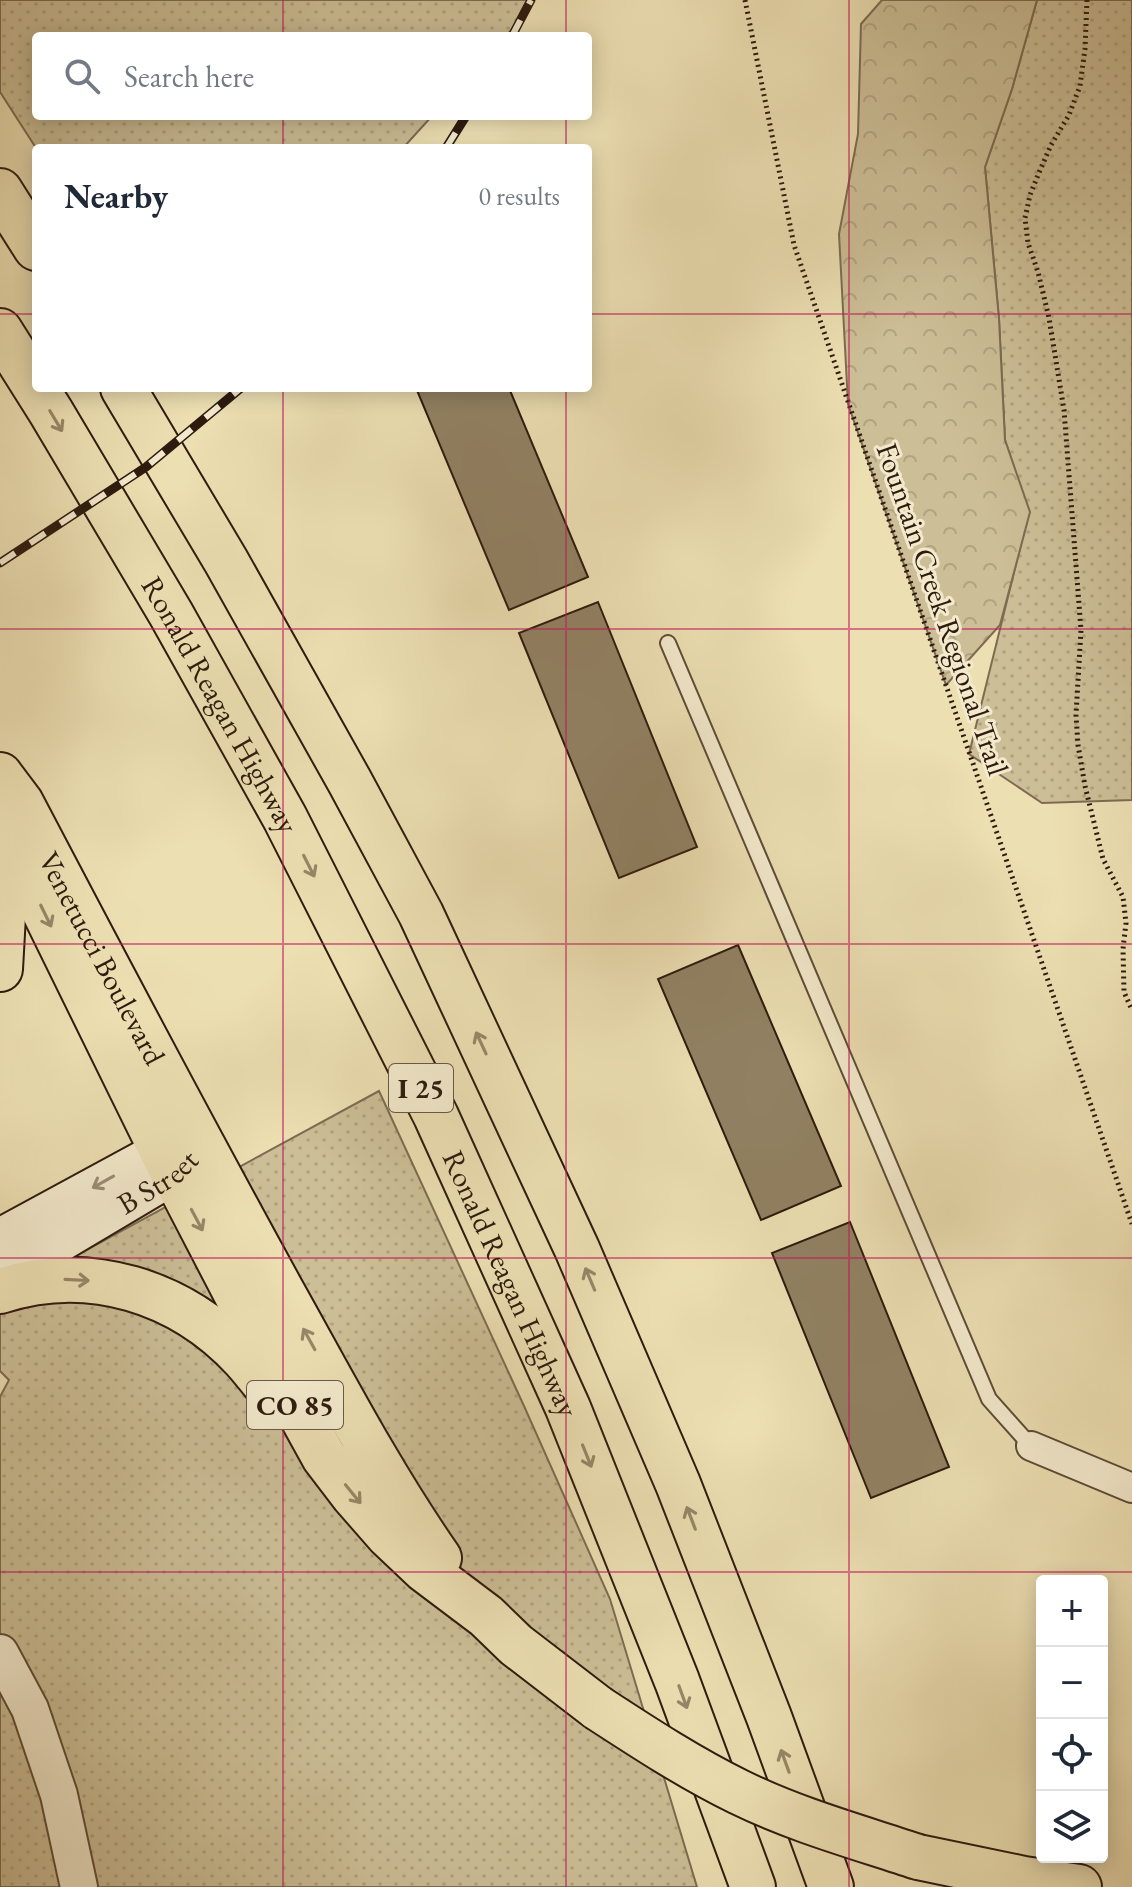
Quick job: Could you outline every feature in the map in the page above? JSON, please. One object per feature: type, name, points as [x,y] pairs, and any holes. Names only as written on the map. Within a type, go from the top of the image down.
[{"type":"main road","points":[[0,191],[32,242]]},
{"type":"main road","name":"Ronald Reagan Highway","points":[[0,331],[32,382]]},
{"type":"main road","name":"Ronald Reagan Highway","points":[[38,392],[171,614],[285,818],[436,1116],[568,1408],[677,1681],[753,1887]]},
{"type":"main road","name":"I 25","points":[[125,392],[226,561],[421,914],[577,1249],[678,1484],[831,1887]]},
{"type":"main road","name":"Venetucci Boulevard","points":[[0,775],[21,803],[179,1157]]},
{"type":"main road","name":"Venetucci Boulevard","points":[[0,821],[179,1157]]},
{"type":"main road","points":[[0,831],[3,915],[0,969]]},
{"type":"main road","name":"B Street","points":[[0,1239],[179,1157]]},
{"type":"main road","name":"B Street","points":[[0,1277],[179,1157]]},
{"type":"main road","name":"CO 85","points":[[179,1157],[270,1359],[324,1457],[388,1535],[425,1570],[486,1616]]},
{"type":"main road","name":"CO 85","points":[[179,1157],[317,1353],[414,1522],[449,1572],[486,1616],[516,1645],[598,1708],[689,1766],[741,1793],[788,1813],[918,1857],[1079,1887]]},
{"type":"main road","points":[[0,1291],[63,1279],[111,1284],[155,1295],[188,1313],[242,1357],[324,1457]]},
{"type":"street","points":[[1031,1446],[1132,1488]]},
{"type":"street","points":[[0,1653],[30,1709],[54,1781],[79,1887]]},
{"type":"lane","points":[[668,643],[989,1399],[1031,1446]]},
{"type":"path","name":"Fountain Creek Regional Trail","points":[[745,0],[794,245],[1132,1224]]},
{"type":"path","points":[[1087,0],[1080,86],[1069,115],[1038,175],[1025,218],[1028,243],[1049,318],[1064,410],[1081,630],[1076,715],[1078,745],[1103,859],[1123,897],[1126,923],[1124,992],[1132,1010]]},
{"type":"green space","points":[[0,0],[529,0],[523,17],[510,32],[32,32],[32,120],[428,120],[407,144],[33,144],[0,92]]},
{"type":"green space","points":[[882,0],[1037,0],[1012,89],[985,167],[999,319],[1005,440],[1030,512],[1000,625],[946,685],[848,404],[839,234],[858,134],[861,24]]},
{"type":"green space","points":[[1037,0],[1132,0],[1132,800],[1042,803],[969,754],[1029,512],[1005,440],[999,319],[985,167],[1012,89]]},
{"type":"green space","points":[[379,1091],[610,1599],[697,1887],[0,1887],[0,1397],[9,1380],[0,1371],[0,1297]]},
{"type":"building","points":[[418,392],[511,392],[588,577],[509,610]]},
{"type":"building","points":[[598,602],[697,847],[619,878],[519,633]]},
{"type":"building","points":[[738,945],[841,1186],[761,1220],[658,979]]},
{"type":"building","points":[[850,1222],[949,1467],[871,1498],[772,1253]]},
{"type":"railway","points":[[514,32],[531,0]]},
{"type":"railway","points":[[448,144],[464,120]]},
{"type":"railway","points":[[0,563],[146,467],[236,392]]}]
